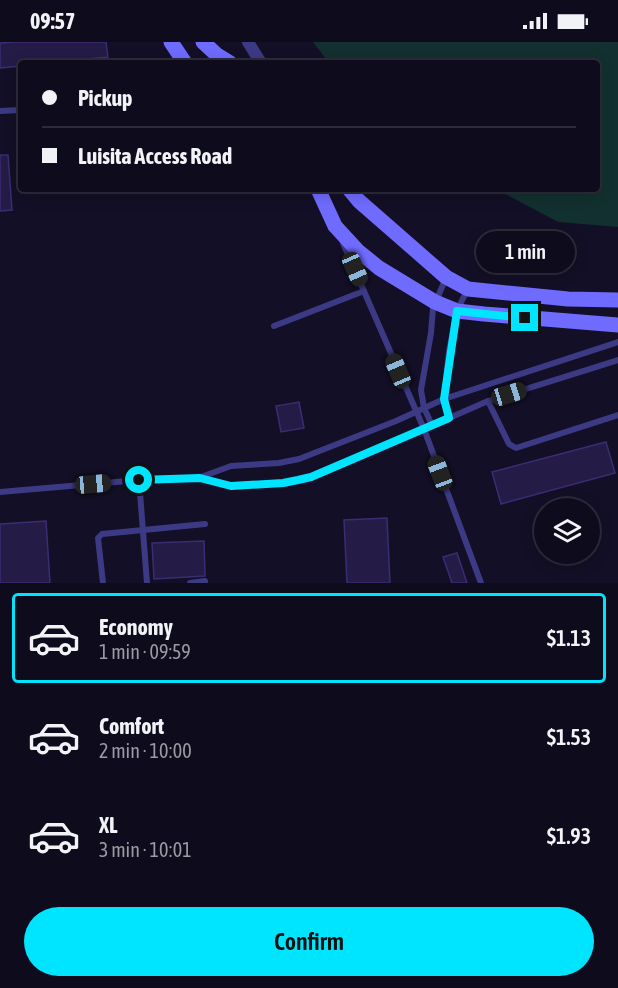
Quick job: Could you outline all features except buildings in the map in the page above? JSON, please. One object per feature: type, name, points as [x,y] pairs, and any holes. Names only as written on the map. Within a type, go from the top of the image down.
[{"type":"main road","points":[[171,42],[183,60]]},
{"type":"main road","points":[[203,42],[225,60]]},
{"type":"main road","points":[[319,192],[335,226],[358,250],[379,268],[435,302],[457,311],[618,325]]},
{"type":"main road","points":[[352,192],[446,278],[468,289],[568,299],[618,300]]},
{"type":"street","points":[[248,42],[259,60]]},
{"type":"lane","points":[[0,111],[18,110]]},
{"type":"lane","points":[[335,226],[424,429],[481,583]]},
{"type":"lane","points":[[432,426],[424,408],[421,390],[435,302],[446,278]]},
{"type":"lane","points":[[449,418],[444,399],[457,311],[468,289]]},
{"type":"lane","points":[[274,326],[364,291]]},
{"type":"lane","points":[[200,478],[231,466],[279,463],[299,459],[444,399],[618,342]]},
{"type":"lane","points":[[0,492],[139,480],[200,478],[231,486],[298,480],[311,477],[488,400],[618,360]]},
{"type":"lane","points":[[488,400],[509,444],[516,448],[618,415]]},
{"type":"lane","points":[[139,480],[147,583]]},
{"type":"lane","points":[[103,583],[99,536],[206,524]]},
{"type":"lane","points":[[190,583],[205,581]]},
{"type":"green space","points":[[313,42],[618,42],[618,227],[558,222],[502,192],[600,192],[600,60],[327,60]]},
{"type":"route","points":[[139,480],[200,478],[231,486],[283,483],[311,477],[376,450],[449,418],[444,399],[457,311],[525,318]]}]
